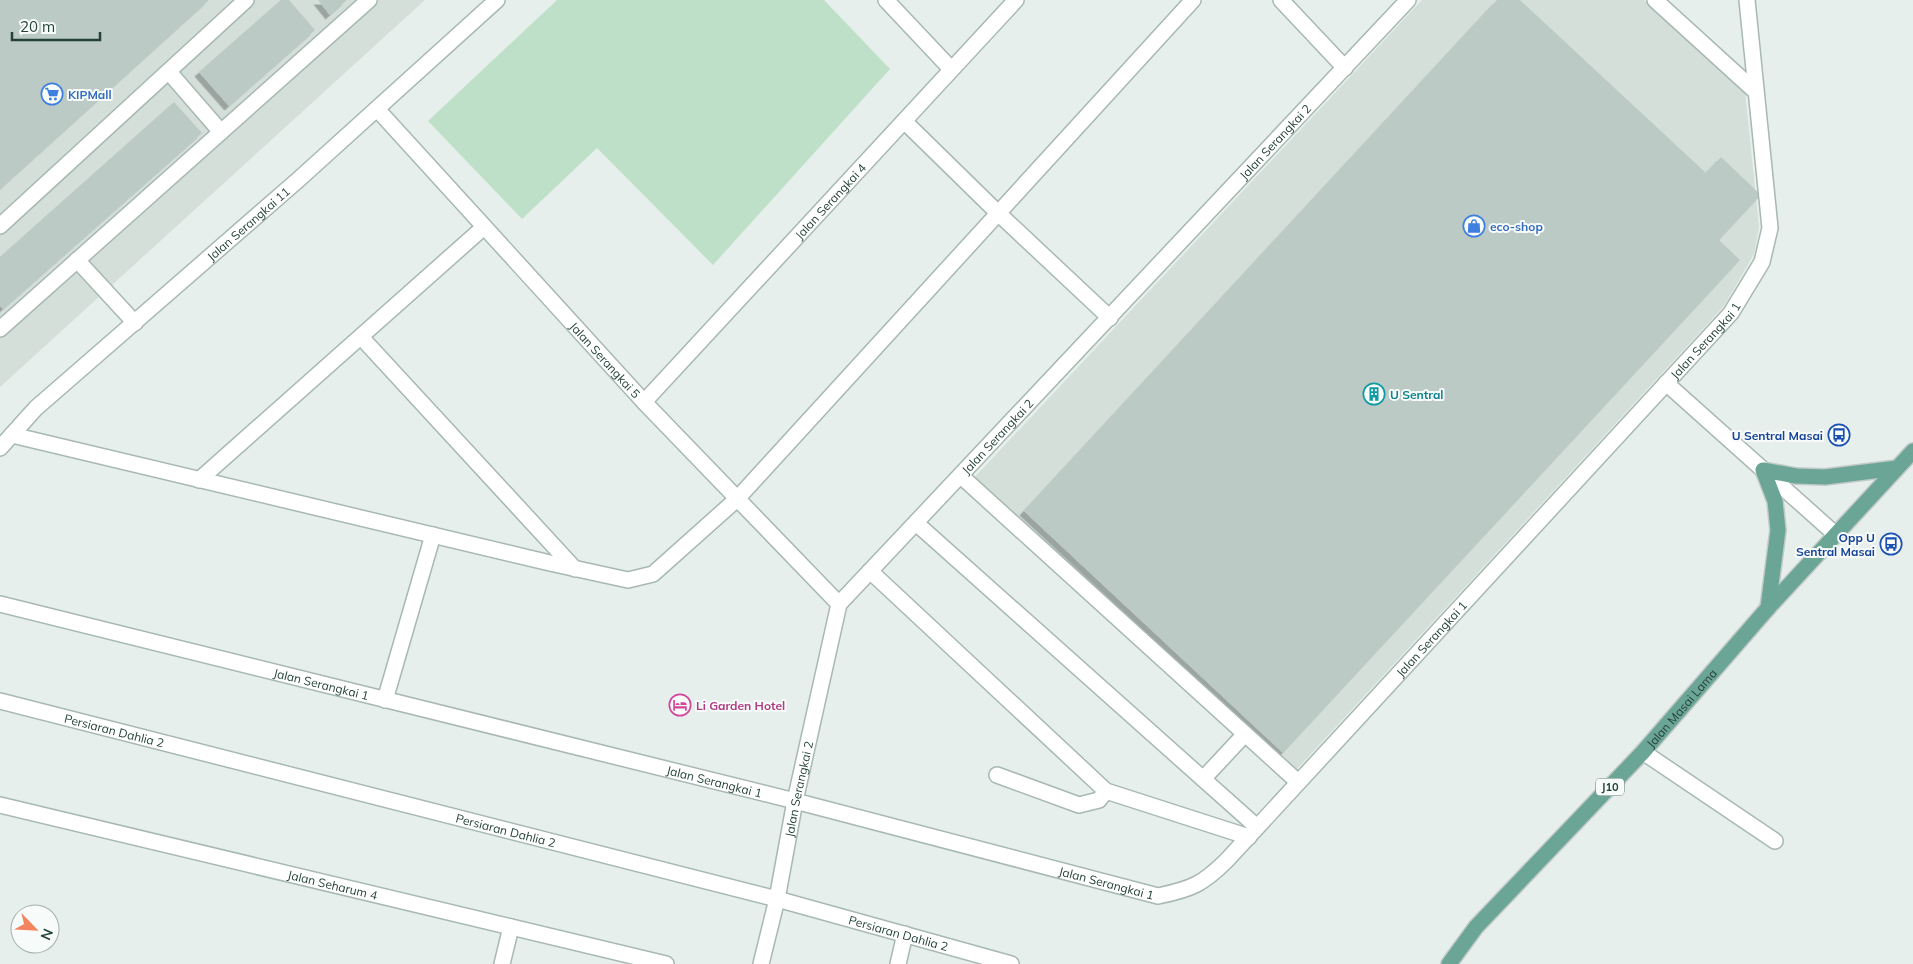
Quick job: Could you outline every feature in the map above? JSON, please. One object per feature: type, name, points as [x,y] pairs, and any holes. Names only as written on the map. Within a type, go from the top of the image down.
[{"type":"main road","name":"Jalan Masai Lama","points":[[1449,964],[1476,927],[1643,752],[1768,608],[1913,450]]},
{"type":"main road","points":[[1763,470],[1796,476],[1825,477],[1896,468]]},
{"type":"main road","points":[[1763,470],[1775,501],[1778,530],[1768,608]]},
{"type":"street","points":[[0,226],[246,0]]},
{"type":"street","points":[[0,329],[369,0]]},
{"type":"street","name":"Jalan Serangkai 11","points":[[0,448],[36,408],[377,109],[496,0]]},
{"type":"street","points":[[886,0],[951,69]]},
{"type":"street","name":"Jalan Serangkai 4","points":[[644,402],[1016,0]]},
{"type":"street","points":[[12,435],[575,569],[628,580],[653,574],[737,499],[1193,0]]},
{"type":"street","points":[[1281,0],[1345,68]]},
{"type":"street","name":"Jalan Serangkai 2","points":[[761,964],[777,899],[795,801],[838,604],[961,476],[1408,0]]},
{"type":"street","points":[[1655,0],[1755,91]]},
{"type":"street","name":"Jalan Serangkai 1","points":[[0,604],[795,801],[1158,896],[1186,890],[1208,879],[1253,832],[1730,313],[1762,262],[1770,228],[1755,91],[1748,0]]},
{"type":"street","points":[[169,72],[221,132]]},
{"type":"street","name":"Jalan Serangkai 5","points":[[377,109],[644,402],[838,604]]},
{"type":"street","points":[[904,121],[998,214],[1110,318]]},
{"type":"street","points":[[199,480],[484,227]]},
{"type":"street","points":[[77,260],[135,323]]},
{"type":"street","points":[[361,336],[575,569]]},
{"type":"street","points":[[1666,383],[1835,534]]},
{"type":"street","points":[[961,476],[1298,782]]},
{"type":"street","points":[[916,523],[1203,778],[1253,832]]},
{"type":"street","points":[[385,700],[433,535]]},
{"type":"street","points":[[870,571],[1106,791],[1253,832]]},
{"type":"street","name":"Persiaran Dahlia 2","points":[[0,701],[777,899],[1011,964]]},
{"type":"street","points":[[1203,778],[1245,734]]},
{"type":"street","points":[[1643,752],[1775,842]]},
{"type":"street","points":[[997,775],[1079,805],[1098,800],[1106,791]]},
{"type":"street","name":"Jalan Seharum 4","points":[[0,805],[666,964]]},
{"type":"street","points":[[502,964],[511,927]]},
{"type":"street","points":[[898,964],[905,934]]},
{"type":"shaded area","points":[[0,0],[425,0],[0,387]]},
{"type":"shaded area","name":"U Sentral","points":[[1422,0],[1644,0],[1745,91],[1759,227],[1754,254],[1724,306],[1296,770],[973,479]]},
{"type":"green space","points":[[557,0],[824,0],[890,69],[713,265],[597,148],[522,219],[428,121]]},
{"type":"building","name":"KIPMall","points":[[0,0],[209,0],[0,189]]},
{"type":"building","points":[[281,0],[289,0],[315,30],[229,106],[199,72]]},
{"type":"building","points":[[318,0],[347,0],[330,15]]},
{"type":"building","name":"U Sentral","points":[[1497,0],[1520,0],[1706,173],[1721,157],[1761,195],[1719,240],[1740,260],[1283,753],[1024,511]]},
{"type":"building","points":[[174,102],[202,133],[3,309],[0,306],[0,257]]},
{"type":"place","name":"KIPMall","points":[[52,94]]},
{"type":"place","name":"eco-shop","points":[[1474,226]]},
{"type":"place","name":"U Sentral","points":[[1374,394]]},
{"type":"place","name":"U Sentral Masai","points":[[1839,435]]},
{"type":"place","name":"Opp U Sentral Masai","points":[[1891,544]]},
{"type":"place","name":"Li Garden Hotel","points":[[680,705]]}]
